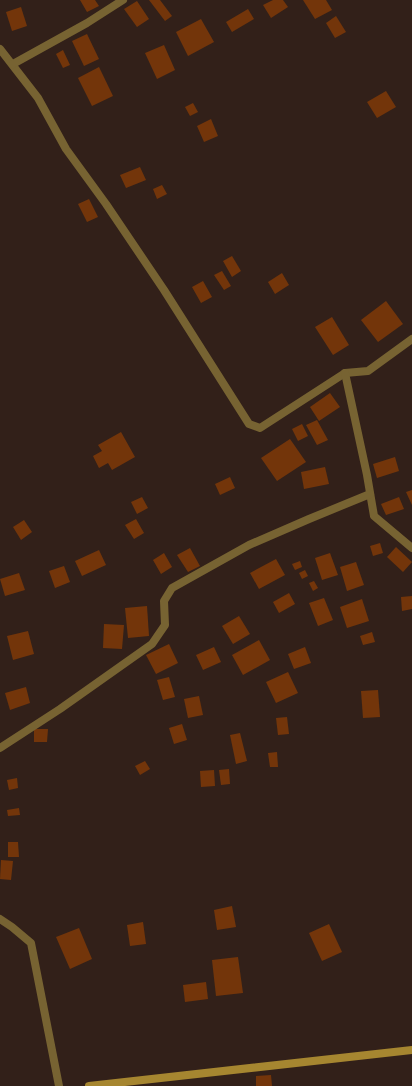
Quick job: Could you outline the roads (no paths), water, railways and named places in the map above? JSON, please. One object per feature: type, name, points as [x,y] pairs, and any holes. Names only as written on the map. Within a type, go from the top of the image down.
[{"type":"street","points":[[13,64],[87,23],[123,0]]},
{"type":"street","points":[[0,49],[38,98],[66,149],[106,204],[164,290],[249,424],[260,428],[345,373],[368,371],[412,339]]},
{"type":"street","points":[[345,373],[374,516],[412,548]]},
{"type":"street","points":[[0,748],[60,709],[152,644],[165,625],[164,601],[172,588],[249,545],[370,494]]},
{"type":"street","points":[[0,919],[31,943],[60,1086]]},
{"type":"street","points":[[89,1086],[412,1050]]},
{"type":"street","points":[[154,1078],[158,1086]]}]
